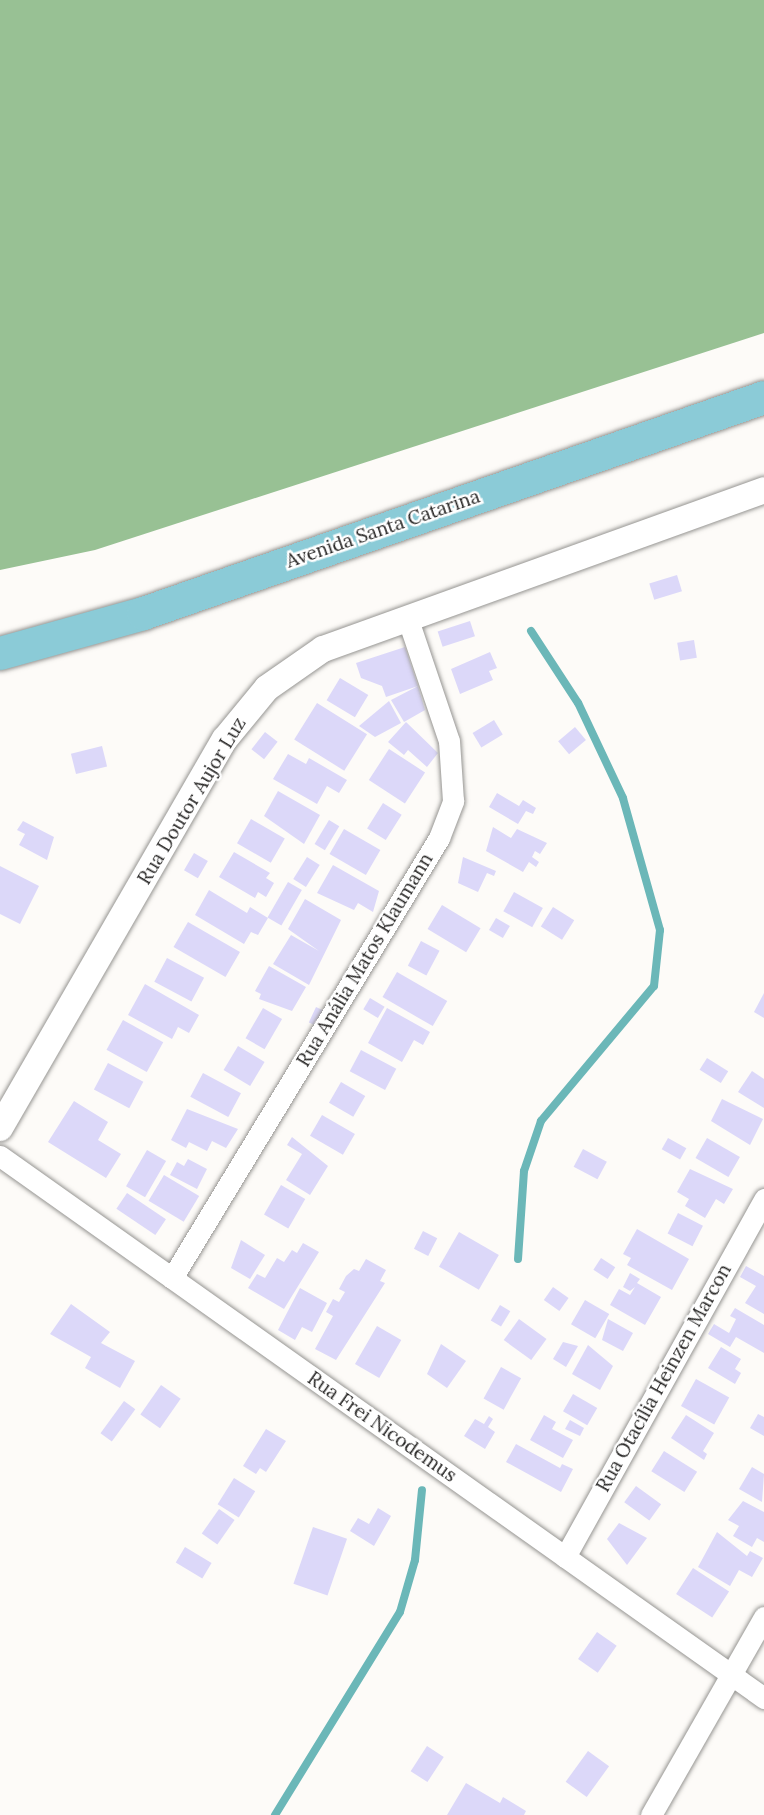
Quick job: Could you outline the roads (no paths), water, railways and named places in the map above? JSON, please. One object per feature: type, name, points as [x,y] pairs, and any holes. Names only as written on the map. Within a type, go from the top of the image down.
[{"type":"main road","name":"Avenida Santa Catarina","points":[[0,653],[143,613],[764,397]]},
{"type":"street","name":"Rua Doutor Aujor Luz","points":[[0,1128],[243,714],[267,688],[323,649],[764,490]]},
{"type":"street","name":"Rua Anália Matos Klaumann","points":[[172,1278],[439,838],[453,800],[449,741],[407,617]]},
{"type":"street","name":"Rua Frei Nicodemus","points":[[0,1156],[764,1698]]},
{"type":"street","name":"Rua Otacília Heinzen Marcon","points":[[565,1557],[764,1199]]},
{"type":"street","points":[[651,1815],[764,1617]]},
{"type":"waterway","points":[[518,1259],[524,1171],[541,1121],[654,986],[660,930],[623,798],[578,703],[531,631]]},
{"type":"waterway","points":[[275,1815],[400,1612],[415,1560],[422,1490]]}]
